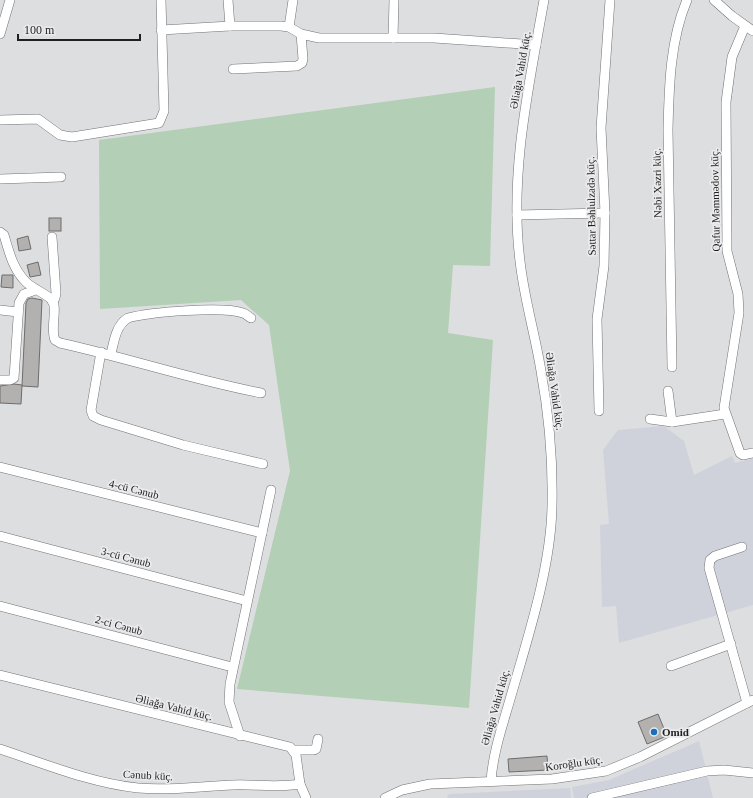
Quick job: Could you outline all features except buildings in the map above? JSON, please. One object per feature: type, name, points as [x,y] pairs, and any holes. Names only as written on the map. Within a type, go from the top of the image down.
[{"type":"street","points":[[0,34],[10,0]]},
{"type":"street","points":[[0,120],[38,119],[60,135],[72,137],[159,123],[164,111],[161,0]]},
{"type":"street","points":[[228,0],[230,26]]},
{"type":"street","points":[[289,27],[293,0]]},
{"type":"street","points":[[393,38],[394,0]]},
{"type":"street","name":"Əliağa Vahid küç.","points":[[491,781],[495,750],[536,605],[550,534],[552,506],[548,417],[541,370],[520,261],[517,215],[522,132],[544,0]]},
{"type":"street","name":"Səttar Bəhlulzadə küç.","points":[[600,411],[597,319],[604,272],[605,212],[602,128],[610,0]]},
{"type":"street","name":"Nəbi Xəzri küç.","points":[[672,367],[669,102],[674,49],[682,13],[687,0]]},
{"type":"street","points":[[714,0],[753,31]]},
{"type":"street","points":[[161,30],[230,26],[289,27],[301,34],[327,38],[434,38],[536,45]]},
{"type":"street","name":"Qafur Məmmədov küç.","points":[[745,26],[732,57],[726,102],[727,251],[738,294],[739,313],[725,398],[725,414],[740,453],[743,455],[753,453]]},
{"type":"street","points":[[233,69],[297,66],[302,63],[303,59],[300,38],[301,34]]},
{"type":"street","points":[[0,179],[61,177]]},
{"type":"street","points":[[517,215],[605,212]]},
{"type":"street","points":[[0,232],[4,235],[13,265],[26,283],[52,300],[54,306],[53,329],[55,340],[60,343],[106,353],[224,386],[261,393]]},
{"type":"street","points":[[52,237],[56,293],[55,298],[52,300]]},
{"type":"street","points":[[0,380],[10,380],[14,378],[20,298],[33,291]]},
{"type":"street","points":[[0,310],[18,312]]},
{"type":"street","points":[[251,318],[243,313],[191,311],[128,318],[122,321],[106,353],[91,410],[94,416],[101,420],[183,445],[263,464]]},
{"type":"street","points":[[668,392],[672,422]]},
{"type":"street","points":[[650,418],[672,422],[725,414]]},
{"type":"street","name":"4-cü Cənub","points":[[0,467],[262,533]]},
{"type":"street","points":[[240,736],[229,702],[232,667],[271,490]]},
{"type":"street","name":"3-cü Cənub","points":[[0,536],[247,601]]},
{"type":"street","points":[[742,546],[715,556],[710,560],[709,568],[750,702]]},
{"type":"street","name":"2-ci Cənub","points":[[0,606],[232,667]]},
{"type":"street","points":[[671,666],[731,644]]},
{"type":"street","name":"Əliağa Vahid küç.","points":[[0,675],[240,736],[290,747],[294,750],[314,750],[316,749],[318,739]]},
{"type":"street","name":"Koroğlu küç.","points":[[385,798],[415,786],[552,779],[606,771],[640,757],[750,702]]},
{"type":"street","name":"Cənub küç.","points":[[0,750],[90,778],[116,785],[139,788],[160,789],[234,785],[285,786],[300,784]]},
{"type":"street","points":[[294,750],[300,784],[306,798]]},
{"type":"street","points":[[592,798],[707,771],[724,770],[753,773]]},
{"type":"shaded area","points":[[664,426],[684,441],[694,475],[732,456],[735,463],[753,458],[753,605],[619,643],[616,606],[602,607],[600,525],[609,524],[603,450],[618,430]]},
{"type":"shaded area","points":[[699,741],[713,798],[574,798],[572,787],[609,780]]},
{"type":"shaded area","points":[[570,788],[571,798],[447,798],[449,794]]},
{"type":"green space","points":[[495,87],[490,266],[453,265],[448,333],[493,340],[469,708],[237,689],[290,471],[269,325],[241,300],[100,309],[99,140]]},
{"type":"place","name":"Omid","points":[[654,732]]}]
